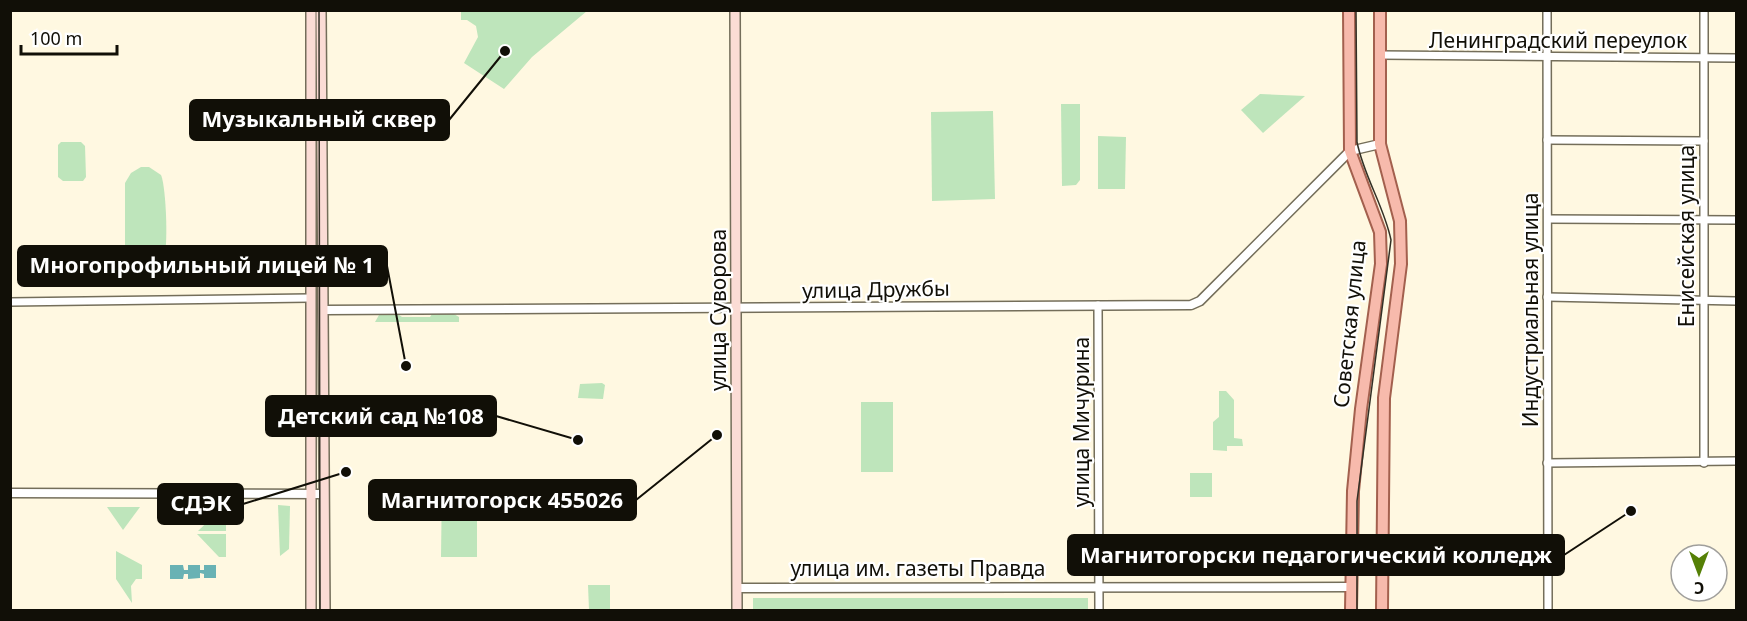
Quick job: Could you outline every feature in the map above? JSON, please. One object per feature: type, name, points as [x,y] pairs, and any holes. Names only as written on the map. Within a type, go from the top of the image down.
[{"type":"main road","points":[[311,10],[311,610]]},
{"type":"main road","points":[[321,10],[325,610]]},
{"type":"main road","name":"улица Суворова","points":[[735,10],[737,610]]},
{"type":"main road","name":"Советская улица","points":[[1349,10],[1350,151],[1380,232],[1381,264],[1360,409],[1353,491],[1352,610]]},
{"type":"main road","name":"Советская улица","points":[[1380,10],[1380,144],[1400,221],[1401,264],[1384,398],[1382,610]]},
{"type":"main road","points":[[310,298],[324,298]]},
{"type":"main road","name":"улица Дружбы","points":[[310,310],[324,310]]},
{"type":"street","name":"Индустриальная улица","points":[[1547,10],[1548,610]]},
{"type":"street","name":"Енисейская улица","points":[[1704,10],[1704,463]]},
{"type":"street","name":"Ленинградский переулок","points":[[1380,55],[1737,58]]},
{"type":"street","points":[[1547,140],[1704,141]]},
{"type":"street","points":[[1350,151],[1380,144]]},
{"type":"street","name":"улица Дружбы","points":[[324,310],[1180,306],[1200,301],[1350,151]]},
{"type":"street","points":[[1548,219],[1737,220]]},
{"type":"street","points":[[1547,297],[1737,301]]},
{"type":"street","points":[[10,302],[310,298]]},
{"type":"street","name":"улица Мичурина","points":[[1098,305],[1099,610]]},
{"type":"street","points":[[1547,463],[1737,461]]},
{"type":"street","points":[[10,493],[324,494]]},
{"type":"street","name":"улица им. газеты Правда","points":[[737,588],[1352,587]]},
{"type":"green space","points":[[461,10],[587,11],[532,57],[504,89],[464,63],[478,37],[476,26],[467,20],[461,20]]},
{"type":"green space","points":[[1260,94],[1305,96],[1263,133],[1241,110]]},
{"type":"green space","points":[[1061,104],[1080,104],[1080,180],[1076,185],[1062,186]]},
{"type":"green space","points":[[993,111],[995,199],[932,201],[931,112]]},
{"type":"green space","points":[[1098,136],[1126,137],[1125,189],[1098,189]]},
{"type":"green space","points":[[61,142],[81,142],[85,146],[86,177],[83,181],[63,181],[58,177],[58,145]]},
{"type":"green space","points":[[141,167],[149,167],[161,175],[165,204],[165,255],[160,264],[147,271],[132,267],[125,255],[125,183],[131,173]]},
{"type":"green space","points":[[432,314],[454,314],[459,317],[459,322],[375,322],[379,315],[430,317]]},
{"type":"green space","points":[[602,383],[605,385],[603,399],[578,398],[580,384]]},
{"type":"green space","points":[[1219,391],[1226,391],[1234,400],[1234,438],[1242,439],[1243,446],[1227,446],[1227,451],[1213,450],[1213,422],[1219,417]]},
{"type":"green space","points":[[861,402],[893,402],[893,472],[861,472]]},
{"type":"green space","points":[[1190,473],[1212,473],[1212,497],[1190,497]]},
{"type":"green space","points":[[442,481],[477,481],[477,557],[441,557]]},
{"type":"green space","points":[[278,505],[290,506],[289,549],[280,556]]},
{"type":"green space","points":[[107,507],[140,507],[123,530]]},
{"type":"green space","points":[[223,507],[226,507],[226,531],[198,531]]},
{"type":"green space","points":[[197,534],[226,534],[226,557],[219,557]]},
{"type":"green space","points":[[116,551],[142,565],[142,579],[136,579],[131,586],[132,603],[116,579]]},
{"type":"green space","points":[[588,585],[610,585],[610,610],[589,610]]},
{"type":"green space","points":[[753,598],[1088,598],[1088,610],[753,610]]},
{"type":"water","points":[[170,565],[183,565],[184,570],[188,570],[188,565],[200,565],[200,570],[204,570],[204,565],[216,565],[216,578],[204,578],[204,574],[200,573],[200,578],[188,579],[188,574],[184,574],[183,579],[170,579]]},
{"type":"tram line","points":[[319,10],[320,610]]},
{"type":"tram line","points":[[1356,10],[1357,142],[1391,240],[1357,501],[1357,610]]},
{"type":"place","name":"Музыкальный сквер","points":[[505,51]]},
{"type":"place","name":"Многопрофильный лицей № 1","points":[[406,366]]},
{"type":"place","name":"Магнитогорск 455026","points":[[717,435]]},
{"type":"place","name":"Детский сад №108","points":[[578,440]]},
{"type":"place","name":"СДЭК","points":[[346,472]]},
{"type":"place","name":"Магнитогорски педагогический колледж","points":[[1631,511]]}]
